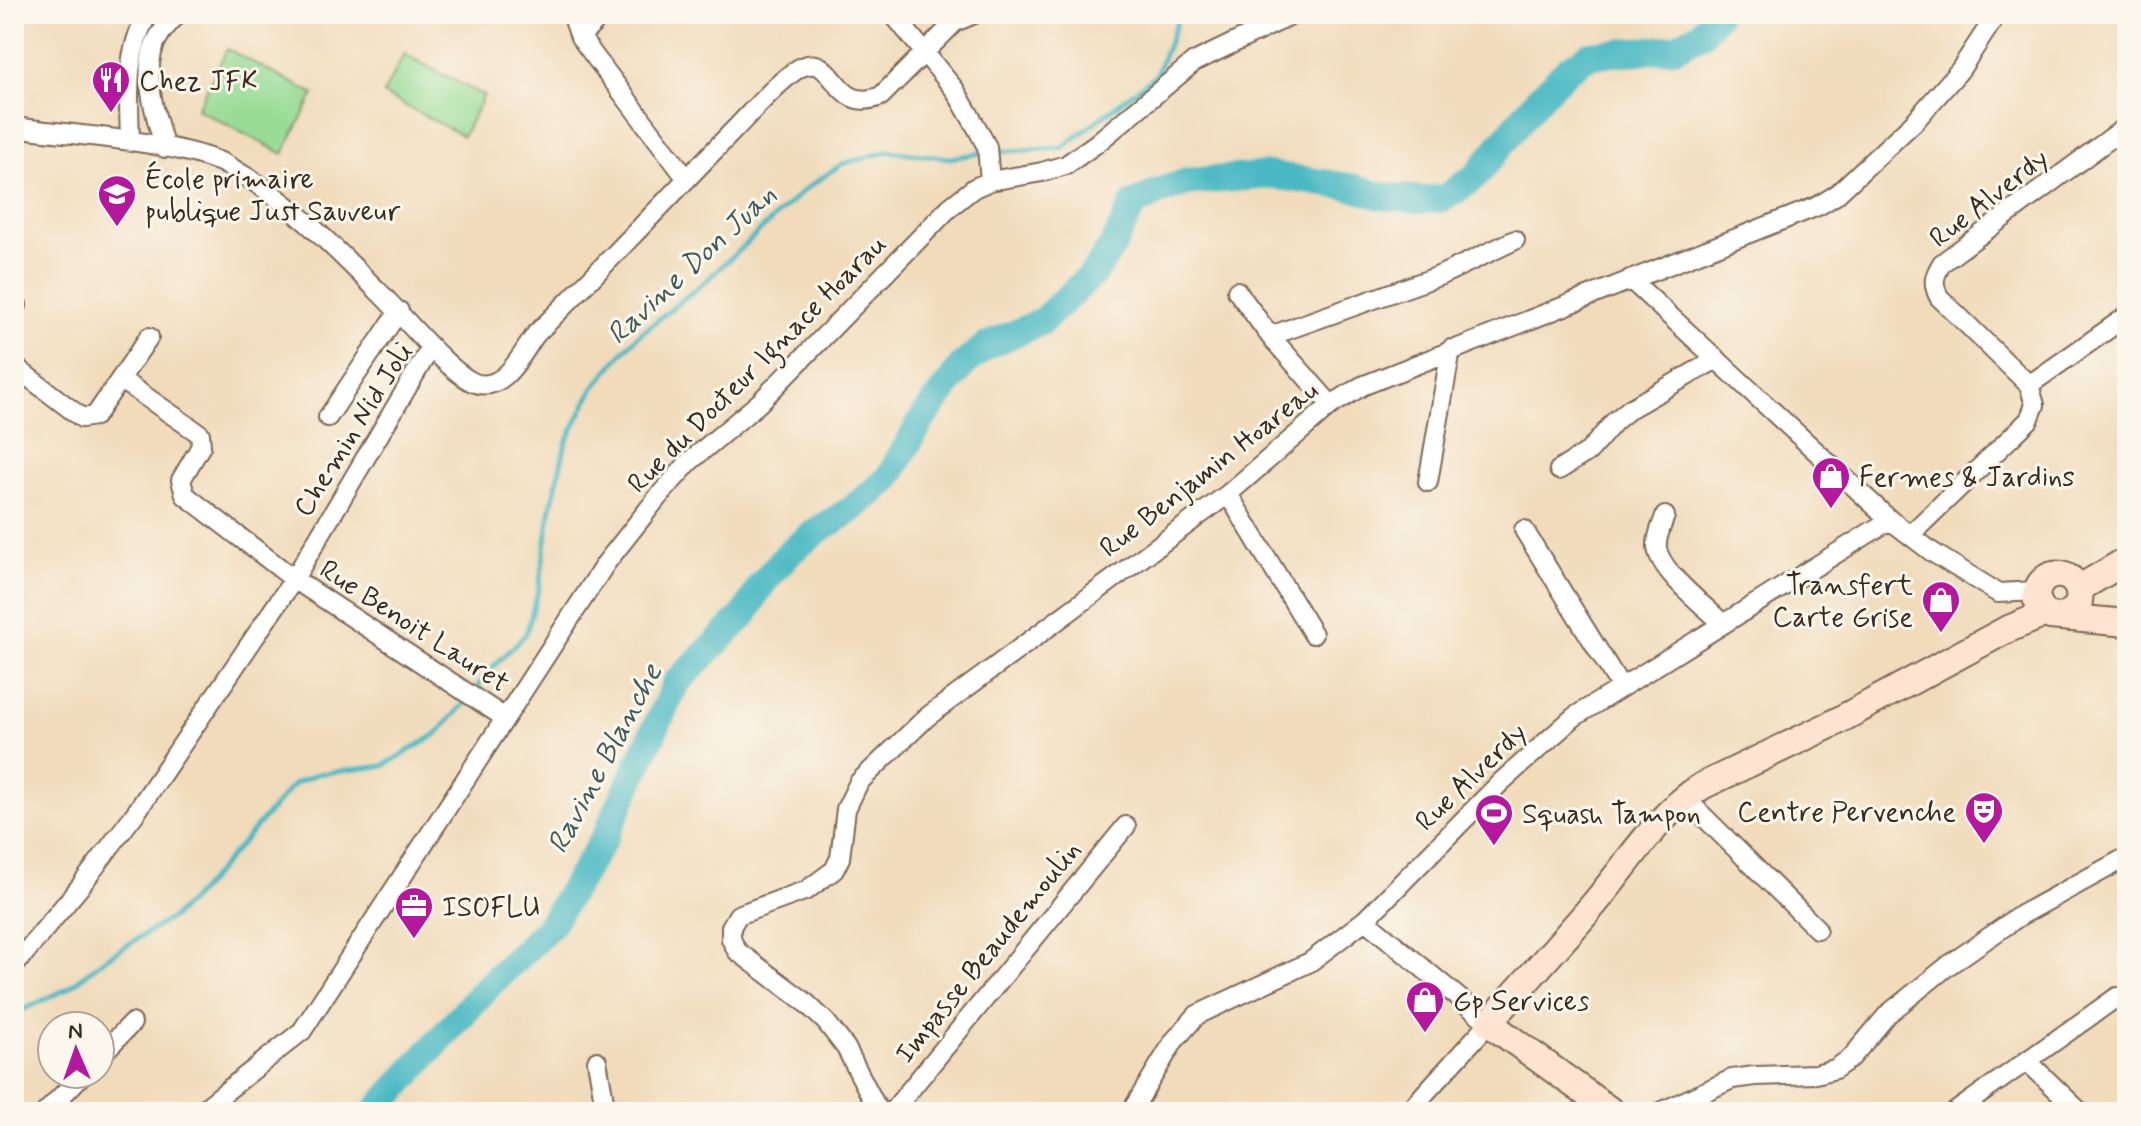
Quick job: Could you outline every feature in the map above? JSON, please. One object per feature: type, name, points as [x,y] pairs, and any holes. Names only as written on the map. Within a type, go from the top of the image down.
[{"type":"street","points":[[130,142],[132,48],[148,14]]},
{"type":"street","points":[[165,148],[151,88],[151,54],[160,34],[178,14]]},
{"type":"street","points":[[572,14],[580,37],[687,179]]},
{"type":"street","points":[[580,37],[603,14]]},
{"type":"street","points":[[893,14],[955,90],[988,165]]},
{"type":"street","name":"Chemin Nid Joli","points":[[14,966],[79,888],[137,811],[294,579],[431,347],[472,382],[498,382],[536,334],[757,106],[797,70],[810,65],[824,69],[846,95],[863,101],[881,96],[955,22],[974,14]]},
{"type":"street","name":"Rue du Docteur Ignace Hoarau","points":[[200,1112],[302,1031],[606,563],[690,461],[759,403],[950,207],[974,188],[988,165],[1054,170],[1097,143],[1194,62],[1294,14]]},
{"type":"street","name":"Rue Benjamin Hoareau","points":[[879,1112],[840,1039],[804,1001],[737,951],[731,939],[731,927],[738,915],[807,890],[834,870],[840,858],[846,809],[859,782],[927,717],[1228,494],[1331,405],[1362,386],[1739,239],[1818,206],[1836,195],[1915,121],[1951,80],[1997,14]]},
{"type":"street","name":"Rue Alverdy","points":[[2029,385],[1939,297],[1934,280],[1937,271],[1942,263],[2127,126]]},
{"type":"street","points":[[14,127],[130,142],[220,161],[274,194],[335,248],[431,347]]},
{"type":"street","points":[[1270,336],[1439,276],[1515,240]]},
{"type":"street","points":[[1630,279],[1890,520],[1932,552],[2003,597],[2061,604],[2127,623]]},
{"type":"street","points":[[1237,291],[1270,336],[1331,405]]},
{"type":"street","points":[[14,298],[17,305],[14,316]]},
{"type":"street","points":[[328,417],[399,311]]},
{"type":"street","points":[[1910,535],[2034,413],[2035,397],[2029,385],[2127,316]]},
{"type":"street","points":[[14,366],[85,418],[95,416],[149,337]]},
{"type":"street","points":[[1428,482],[1451,349]]},
{"type":"street","points":[[1559,470],[1589,451],[1631,408],[1715,360]]},
{"type":"street","name":"Rue Benoit Lauret","points":[[120,379],[200,434],[201,446],[181,480],[185,495],[294,579],[505,718]]},
{"type":"street","points":[[1228,494],[1313,634]]},
{"type":"street","points":[[1665,516],[1656,544],[1659,557],[1667,569],[1722,623]]},
{"type":"street","name":"Rue Alverdy","points":[[1131,1112],[1174,1041],[1197,1015],[1310,962],[1365,920],[1501,782],[1574,717],[1890,520]]},
{"type":"street","points":[[1524,530],[1621,687]]},
{"type":"street","points":[[1408,1112],[1684,797],[1832,724],[2006,630],[2061,604],[2085,585],[2127,560]]},
{"type":"street","points":[[2003,597],[2006,630]]},
{"type":"street","points":[[1684,797],[1817,929]]},
{"type":"street","name":"Impasse Beaudemoulin","points":[[892,1112],[1126,826]]},
{"type":"street","points":[[1661,1112],[1732,1079],[1816,1074],[1835,1069],[1851,1058],[1888,1014],[1949,965],[2021,915],[2127,857]]},
{"type":"street","points":[[1365,920],[1489,1023],[1612,1112]]},
{"type":"street","points":[[1955,1112],[2117,997]]},
{"type":"street","points":[[116,1040],[132,1023]]},
{"type":"street","points":[[597,1061],[606,1112]]},
{"type":"street","points":[[2027,1061],[2080,1112]]},
{"type":"street","points":[[46,1112],[67,1090]]},
{"type":"green space","points":[[227,49],[314,94],[283,154],[197,109]]},
{"type":"green space","points":[[404,54],[484,96],[463,136],[383,94]]},
{"type":"waterway","name":"Ravine Don Juan","points":[[992,152],[1062,148],[1156,75],[1180,14]]},
{"type":"waterway","name":"Ravine Blanche","points":[[375,1112],[486,988],[549,927],[605,837],[676,683],[745,614],[761,585],[789,553],[851,510],[887,480],[923,418],[963,365],[986,346],[1041,322],[1093,274],[1115,242],[1133,205],[1187,182],[1271,175],[1351,187],[1381,196],[1423,200],[1444,198],[1475,177],[1537,100],[1567,70],[1590,55],[1675,48],[1702,33],[1717,14]]},
{"type":"waterway","name":"Ravine Don Juan","points":[[474,691],[526,634],[539,588],[551,507],[566,443],[593,389],[638,336],[708,279],[804,190],[842,164],[889,151],[950,158],[982,153]]},
{"type":"waterway","name":"Ravine Don Juan","points":[[14,1014],[69,988],[103,960],[174,916],[200,891],[294,784],[317,774],[383,766],[437,734],[468,699]]},
{"type":"place","name":"Chez JFK","points":[[111,114]]},
{"type":"place","name":"École primaire publique Just Sauveur","points":[[117,228]]},
{"type":"place","name":"Fermes & Jardins","points":[[1831,510]]},
{"type":"place","name":"Transfert Carte Grise","points":[[1941,634]]},
{"type":"place","name":"Centre Pervenche","points":[[1984,845]]},
{"type":"place","name":"Squash Tampon","points":[[1494,847]]},
{"type":"place","name":"ISOFLU","points":[[414,940]]},
{"type":"place","name":"Gp Services","points":[[1425,1034]]}]
